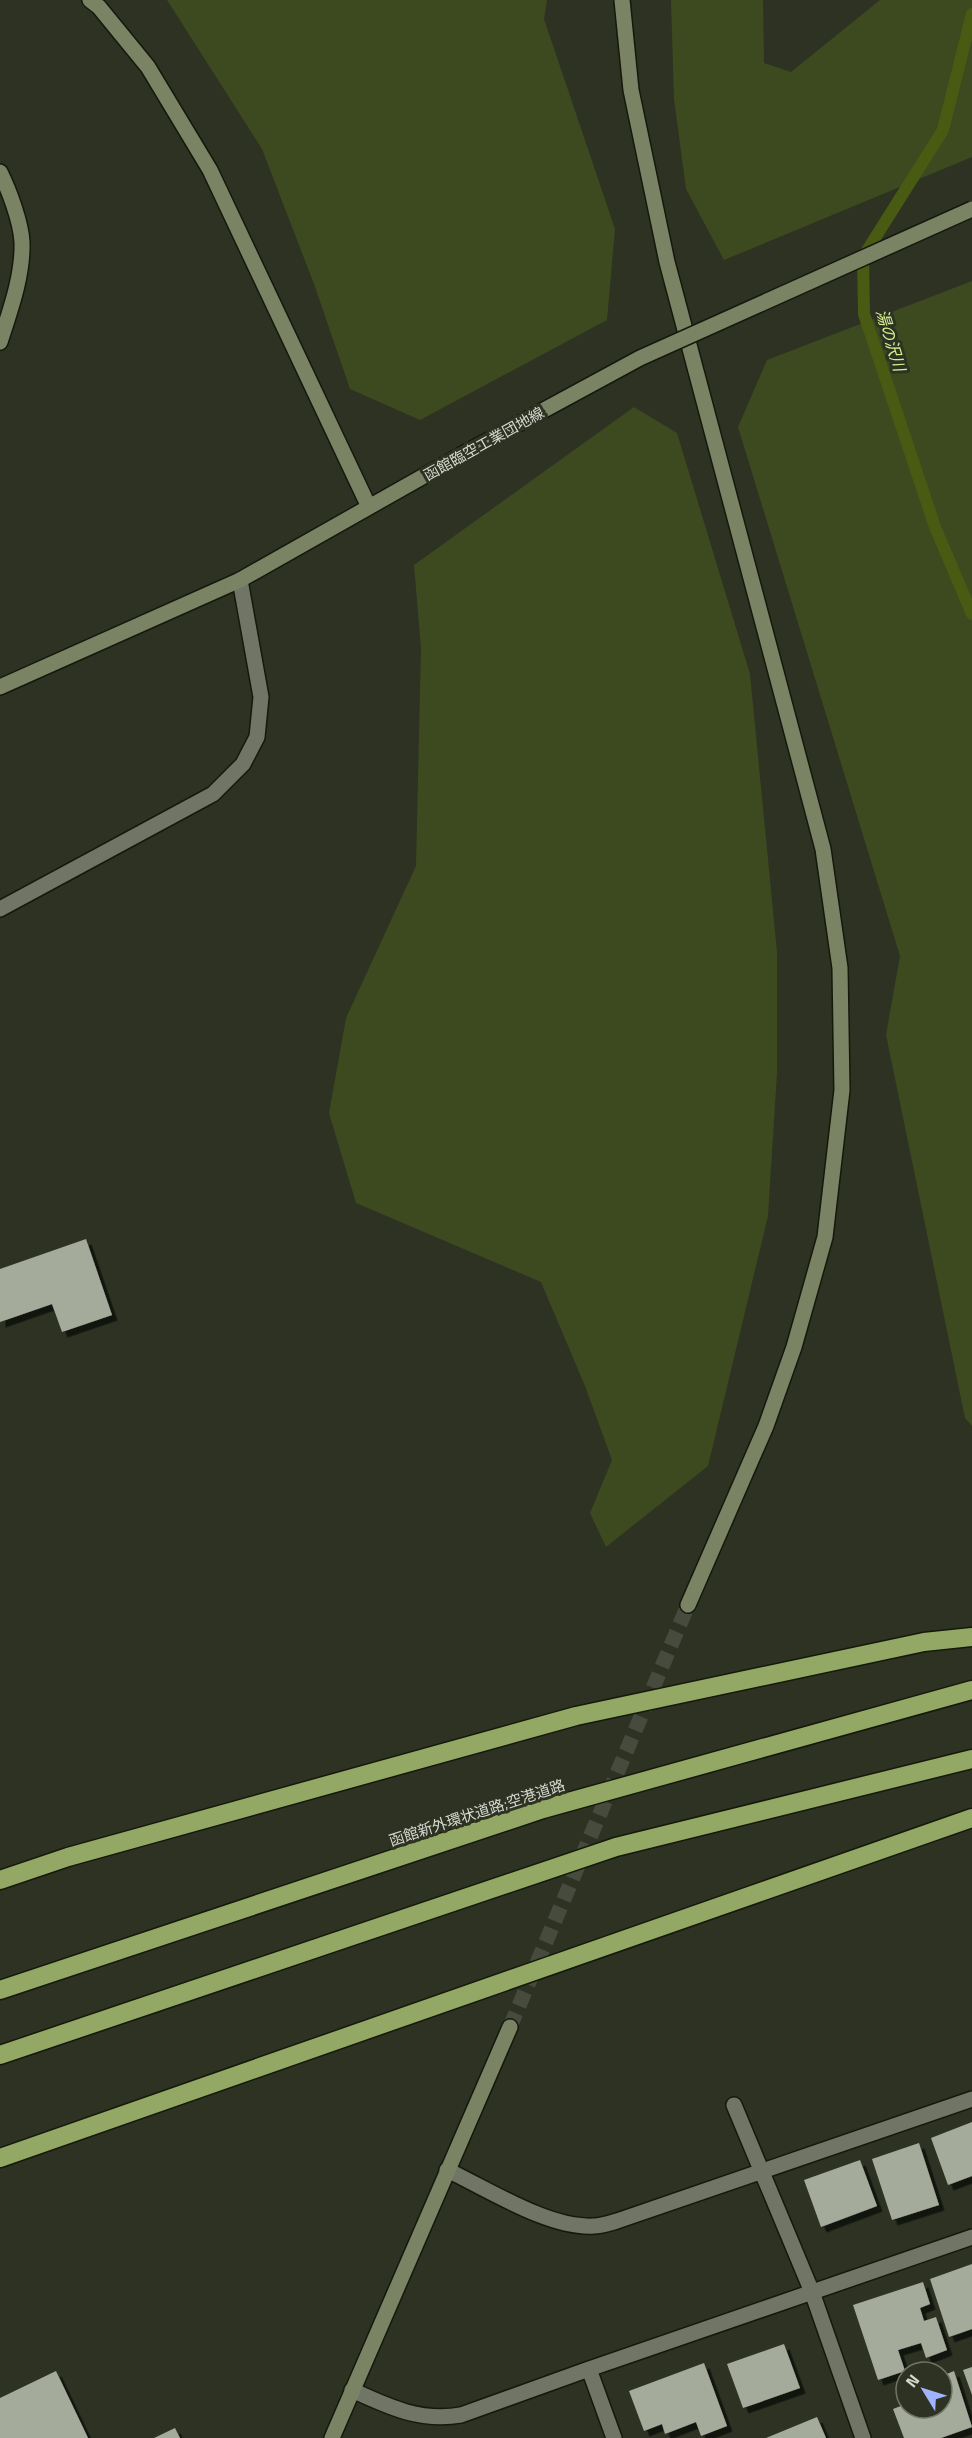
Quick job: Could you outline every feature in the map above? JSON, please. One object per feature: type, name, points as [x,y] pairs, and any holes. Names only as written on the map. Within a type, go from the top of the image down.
[{"type":"highway","points":[[0,1880],[80,1854],[576,1716],[924,1642],[972,1637]]},
{"type":"highway","name":"函館新外環状道路;空港道路","points":[[0,1990],[543,1809],[972,1690]]},
{"type":"highway","points":[[0,2055],[616,1847],[972,1760]]},
{"type":"highway","points":[[0,2158],[972,1818]]},
{"type":"street","points":[[90,0],[99,7],[148,67],[210,170],[369,507]]},
{"type":"street","points":[[622,0],[631,90],[667,262],[823,849],[841,978],[842,1090],[825,1238],[795,1347],[766,1425],[688,1605]]},
{"type":"street","points":[[0,172],[8,189],[22,242],[15,298],[0,342]]},
{"type":"street","name":"函館臨空工業団地線","points":[[0,687],[240,580],[461,455],[640,358],[972,209]]},
{"type":"street","points":[[0,909],[213,794],[243,764],[257,737],[261,697],[240,580]]},
{"type":"street","points":[[332,2438],[510,2027]]},
{"type":"street","points":[[447,2170],[546,2217],[569,2224],[594,2226],[617,2221],[972,2099]]},
{"type":"street","points":[[734,2105],[763,2169],[812,2292],[863,2438]]},
{"type":"street","points":[[352,2390],[399,2411],[440,2418],[461,2415],[972,2238]]},
{"type":"street","points":[[590,2369],[614,2438]]},
{"type":"green space","points":[[167,0],[547,0],[544,19],[615,229],[607,320],[420,420],[350,389],[314,284],[262,149]]},
{"type":"green space","points":[[671,0],[763,0],[764,63],[791,72],[880,0],[972,0],[972,157],[724,260],[686,189],[674,99]]},
{"type":"green space","points":[[972,281],[972,1426],[965,1418],[886,1035],[900,956],[738,427],[767,360]]},
{"type":"green space","points":[[634,407],[677,433],[750,674],[777,952],[777,1073],[768,1216],[708,1466],[606,1547],[590,1513],[612,1460],[585,1386],[541,1282],[356,1203],[329,1113],[346,1018],[416,866],[421,648],[414,565]]},
{"type":"building","points":[[86,1239],[112,1315],[62,1332],[52,1304],[0,1322],[0,1269]]},
{"type":"building","points":[[972,2122],[972,2176],[948,2185],[931,2138]]},
{"type":"building","points":[[919,2143],[939,2205],[892,2220],[872,2159]]},
{"type":"building","points":[[860,2160],[877,2206],[821,2227],[804,2180]]},
{"type":"building","points":[[972,2264],[972,2329],[949,2337],[930,2279]]},
{"type":"building","points":[[923,2282],[930,2304],[920,2308],[924,2321],[936,2317],[947,2350],[926,2358],[921,2343],[898,2350],[901,2360],[894,2360],[894,2375],[878,2380],[853,2305]]},
{"type":"building","points":[[784,2344],[800,2388],[743,2408],[727,2364]]},
{"type":"building","points":[[704,2363],[727,2426],[701,2436],[696,2422],[665,2434],[662,2424],[644,2431],[629,2391]]},
{"type":"building","points":[[972,2367],[972,2395],[963,2370]]},
{"type":"building","points":[[56,2371],[88,2438],[0,2438],[0,2398]]},
{"type":"building","points":[[954,2371],[972,2427],[941,2438],[904,2438],[897,2420],[954,2420]]},
{"type":"building","points":[[817,2417],[826,2438],[766,2438]]},
{"type":"building","points":[[175,2428],[180,2438],[154,2438]]},
{"type":"waterway","name":"湯の沢川","points":[[972,14],[943,130],[863,257],[864,314],[935,527],[972,614]]},
{"type":"tunnel","points":[[510,2027],[688,1605]]}]
